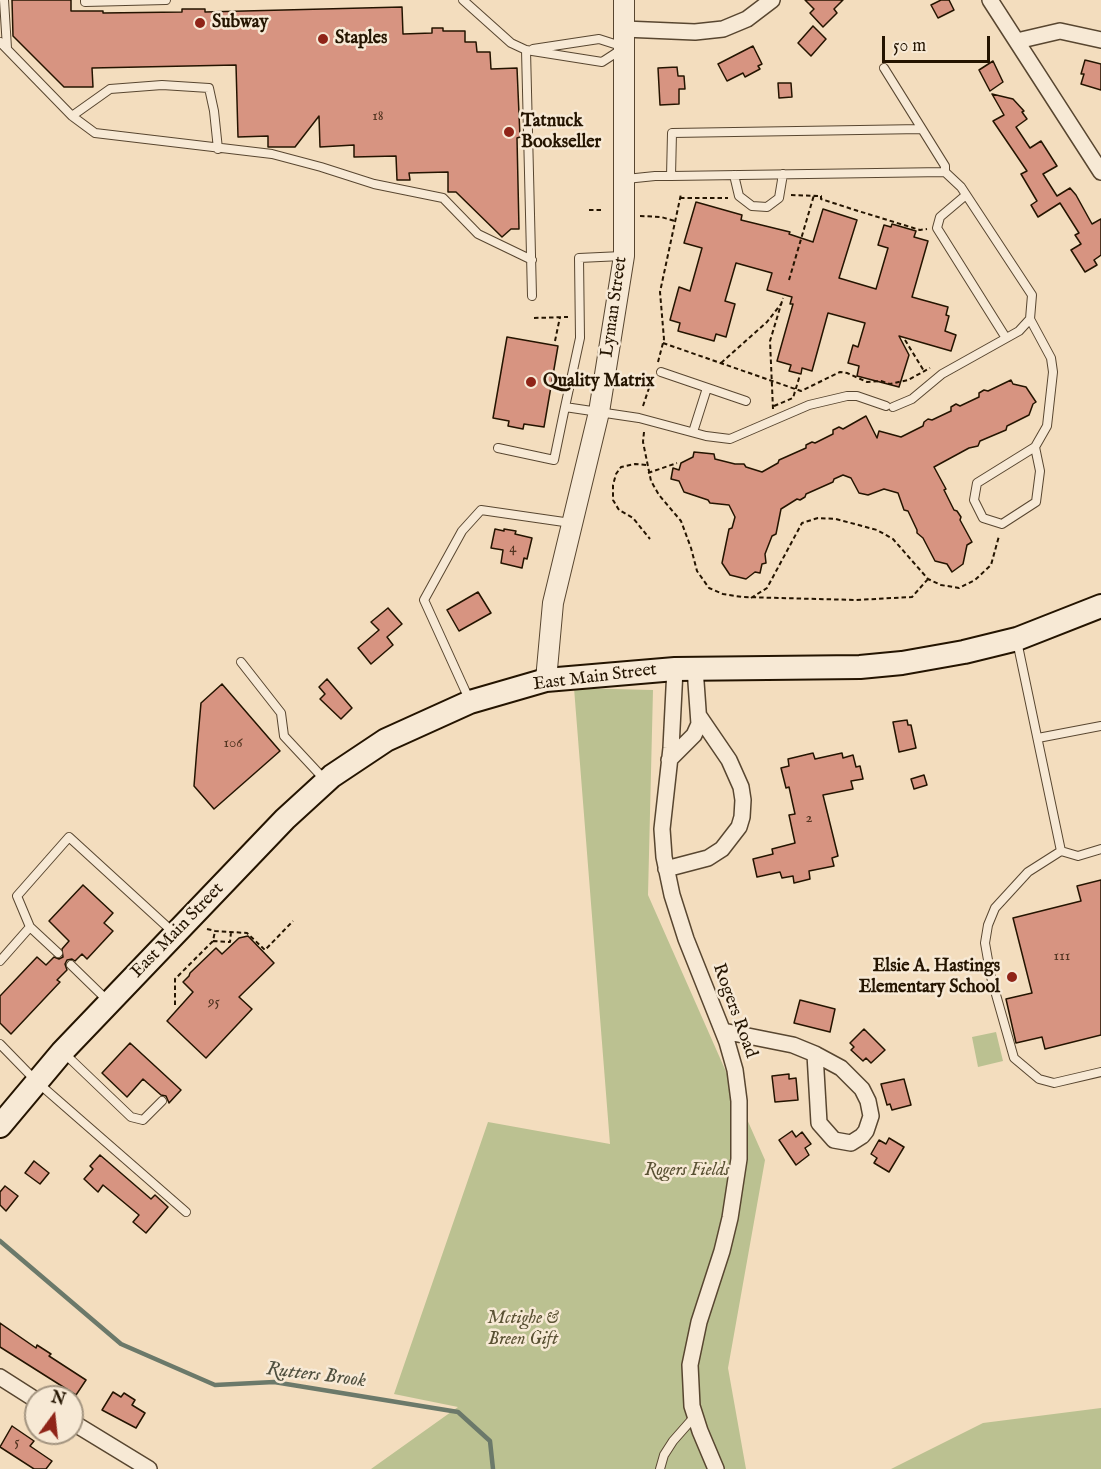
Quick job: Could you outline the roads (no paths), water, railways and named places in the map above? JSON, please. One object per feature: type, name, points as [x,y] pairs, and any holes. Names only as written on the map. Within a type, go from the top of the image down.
[{"type":"main road","name":"East Main Street","points":[[0,1126],[62,1052],[285,819],[326,781],[386,740],[470,702],[546,680],[685,668],[879,666],[932,658],[1017,639],[1101,606]]},
{"type":"street","name":"Lyman Street","points":[[546,680],[553,603],[599,412],[624,256],[624,0]]},
{"type":"street","points":[[624,38],[723,29],[747,19],[772,0]]},
{"type":"street","points":[[990,0],[1101,172]]},
{"type":"street","points":[[1017,41],[1060,31],[1101,40]]},
{"type":"street","points":[[669,760],[694,735],[699,724],[696,701],[685,668]]},
{"type":"street","name":"Rogers Road","points":[[685,668],[669,760],[662,829],[666,869],[686,939],[723,1031],[735,1070],[739,1101],[739,1159],[725,1240],[699,1322],[692,1354],[690,1384],[695,1416],[716,1469]]},
{"type":"street","points":[[666,869],[708,858],[722,849],[739,827],[742,817],[741,787],[729,760],[699,716]]},
{"type":"street","points":[[723,1031],[793,1045],[814,1054],[841,1068],[862,1089],[868,1101],[871,1116],[862,1137],[851,1143],[834,1140],[819,1123],[814,1054]]},
{"type":"street","points":[[0,1377],[24,1392]]},
{"type":"street","points":[[84,1429],[149,1469]]},
{"type":"lane","points":[[4,0],[7,48]]},
{"type":"lane","points":[[85,0],[85,3],[166,0]]},
{"type":"lane","points":[[463,0],[511,43],[526,50],[602,62],[624,38]]},
{"type":"lane","points":[[526,50],[599,39],[624,38]]},
{"type":"lane","points":[[0,42],[72,116],[95,133],[272,154],[374,184],[443,198],[478,234],[532,260]]},
{"type":"lane","points":[[526,50],[532,296]]},
{"type":"lane","points":[[884,68],[945,166],[945,172]]},
{"type":"lane","points":[[72,116],[110,89],[162,85],[210,88],[218,149]]},
{"type":"lane","points":[[671,176],[672,133],[922,129]]},
{"type":"lane","points":[[624,179],[671,176],[945,172],[961,187],[1032,295],[1030,319],[1051,358],[1053,372],[1047,426],[1035,447],[977,483],[974,500],[983,518],[1002,524],[1036,502],[1040,471],[1035,447]]},
{"type":"lane","points":[[734,175],[739,196],[752,206],[767,207],[779,198],[783,174]]},
{"type":"lane","points":[[966,195],[940,217],[937,228],[1006,338]]},
{"type":"lane","points":[[498,448],[554,460],[580,338],[579,258],[624,256]]},
{"type":"lane","points":[[565,407],[639,418],[730,439],[809,405],[847,396],[857,396],[890,407],[912,399],[942,374],[1019,331],[1030,319]]},
{"type":"lane","points":[[657,371],[746,401]]},
{"type":"lane","points":[[693,432],[707,388]]},
{"type":"lane","points":[[470,702],[424,600],[462,531],[481,510],[572,523]]},
{"type":"lane","points":[[1017,639],[1061,851]]},
{"type":"lane","points":[[241,662],[281,713],[284,736],[326,781]]},
{"type":"lane","points":[[1038,738],[1101,726]]},
{"type":"lane","points":[[58,953],[30,927],[17,896],[69,837],[175,934]]},
{"type":"lane","points":[[1101,849],[1078,856],[1061,851],[1028,872],[995,908],[988,925],[985,943],[991,977],[1014,1058],[1038,1079],[1054,1083],[1101,1072]]},
{"type":"lane","points":[[0,961],[30,927]]},
{"type":"lane","points":[[71,965],[110,1002]]},
{"type":"lane","points":[[0,1044],[37,1082],[186,1212]]},
{"type":"lane","points":[[62,1052],[131,1117],[143,1120],[162,1101]]},
{"type":"lane","points":[[660,1469],[664,1455],[673,1441],[695,1416]]},
{"type":"waterway","name":"Rutters Brook","points":[[0,1241],[121,1344],[215,1385],[274,1382],[458,1412],[490,1441],[493,1469]]},
{"type":"place","name":"Subway","points":[[200,23]]},
{"type":"place","name":"Staples","points":[[323,39]]},
{"type":"place","name":"Tatnuck Bookseller","points":[[509,132]]},
{"type":"place","name":"Quality Matrix","points":[[531,382]]},
{"type":"place","name":"Elsie A. Hastings Elementary School","points":[[1012,977]]},
{"type":"park label","name":"Rogers Fields","points":[[687,1171]]},
{"type":"park label","name":"Mctighe & Breen Gift","points":[[523,1329]]}]
